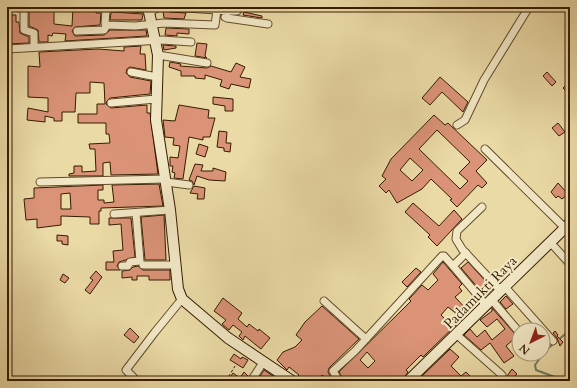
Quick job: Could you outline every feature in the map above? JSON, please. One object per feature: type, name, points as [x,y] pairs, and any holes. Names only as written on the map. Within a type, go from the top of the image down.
[{"type":"street","points":[[24,7],[24,30],[34,33],[34,47]]},
{"type":"street","points":[[107,25],[105,24],[106,10],[110,7],[152,9],[158,23],[160,55],[157,77],[156,120],[169,181],[175,265],[178,289],[182,299],[238,346],[264,361],[292,381]]},
{"type":"street","points":[[170,7],[227,11],[237,11],[242,7]]},
{"type":"street","points":[[457,125],[465,120],[484,80],[528,7]]},
{"type":"street","points":[[107,25],[134,26],[158,23],[215,25],[217,10]]},
{"type":"street","points":[[227,11],[225,17],[227,18],[268,24]]},
{"type":"street","points":[[77,31],[104,30],[107,25]]},
{"type":"street","points":[[7,49],[158,40],[190,42]]},
{"type":"street","points":[[160,55],[207,63]]},
{"type":"street","points":[[131,72],[157,77]]},
{"type":"street","points":[[111,103],[156,99]]},
{"type":"street","points":[[485,149],[568,225]]},
{"type":"street","points":[[40,182],[169,181],[189,184]]},
{"type":"street","points":[[482,207],[457,231],[456,239],[466,254],[503,289],[553,341]]},
{"type":"street","points":[[114,214],[170,210]]},
{"type":"street","points":[[122,266],[128,266],[130,262],[140,261],[136,213]]},
{"type":"street","name":"Padamukti Raya","points":[[408,381],[457,335],[568,225]]},
{"type":"street","points":[[550,242],[570,264]]},
{"type":"street","points":[[453,266],[466,254]]},
{"type":"street","points":[[339,381],[333,371],[366,339],[442,256],[444,256],[511,324]]},
{"type":"street","points":[[143,265],[175,265]]},
{"type":"street","points":[[137,381],[126,370],[182,299]]},
{"type":"street","points":[[324,301],[366,339]]},
{"type":"street","points":[[457,335],[502,375]]},
{"type":"street","points":[[252,381],[264,361]]},
{"type":"path","points":[[226,381],[235,366]]},
{"type":"building","points":[[34,7],[49,7],[49,10],[54,10],[54,24],[72,26],[73,8],[96,7],[96,13],[101,13],[100,25],[75,27],[72,31],[75,36],[104,35],[110,30],[146,30],[147,36],[65,41],[66,34],[53,33],[52,36],[48,35],[48,42],[39,42],[38,30],[29,26],[29,9],[33,9]]},
{"type":"building","points":[[165,7],[169,12],[186,13],[184,19],[164,18],[163,11]]},
{"type":"building","points":[[244,12],[262,16],[262,18],[243,15]]},
{"type":"building","points":[[111,13],[143,14],[142,20],[110,20]]},
{"type":"building","points":[[8,15],[16,15],[16,22],[19,22],[20,33],[29,37],[29,43],[7,44]]},
{"type":"building","points":[[166,28],[189,29],[189,34],[177,33],[177,36],[165,35]]},
{"type":"building","points":[[197,43],[207,44],[205,56],[207,58],[195,56]]},
{"type":"building","points":[[163,45],[176,46],[176,48],[164,50]]},
{"type":"building","points":[[141,46],[140,54],[145,54],[146,70],[130,67],[127,69],[126,73],[130,77],[151,81],[150,94],[110,98],[106,104],[111,108],[147,105],[147,113],[150,113],[158,174],[111,175],[110,162],[103,163],[103,176],[69,176],[69,174],[74,173],[74,166],[82,166],[82,172],[96,171],[95,149],[90,149],[89,144],[110,143],[109,134],[106,134],[106,123],[78,123],[78,114],[97,114],[97,104],[105,104],[104,83],[90,82],[90,93],[76,93],[75,112],[62,112],[62,121],[54,121],[54,118],[45,116],[45,122],[27,120],[28,108],[48,112],[48,98],[28,97],[28,66],[40,67],[39,52],[98,49],[124,51],[124,47]]},
{"type":"building","points":[[170,62],[181,64],[180,66],[207,68],[211,66],[231,72],[236,63],[245,67],[240,77],[251,79],[249,88],[231,84],[229,89],[220,86],[222,80],[205,75],[205,79],[195,78],[195,76],[181,76],[181,71],[169,67]]},
{"type":"building","points":[[547,72],[556,82],[552,86],[543,76]]},
{"type":"building","points":[[440,77],[468,102],[463,112],[442,92],[430,105],[422,98]]},
{"type":"building","points":[[570,81],[570,95],[563,88]]},
{"type":"building","points":[[213,97],[233,99],[233,111],[225,111],[225,106],[213,104]]},
{"type":"building","points":[[179,105],[209,110],[208,118],[215,118],[210,137],[203,137],[203,140],[189,137],[183,179],[174,178],[175,173],[172,172],[173,166],[170,166],[170,157],[178,158],[180,146],[173,145],[174,138],[165,137],[163,120],[175,121]]},
{"type":"building","points":[[434,115],[445,125],[448,123],[487,160],[476,171],[487,183],[482,188],[478,185],[457,207],[450,200],[452,199],[431,179],[422,189],[397,203],[389,190],[386,193],[379,186],[386,179],[382,176],[391,159]],"holes":[[[437,130],[470,162],[459,173],[468,181],[460,189],[419,149]],[[410,158],[423,170],[412,181],[400,170]]]},
{"type":"building","points":[[558,123],[565,132],[559,136],[552,128]]},
{"type":"building","points":[[219,131],[227,132],[226,143],[231,143],[230,152],[224,151],[224,148],[217,147]]},
{"type":"building","points":[[199,144],[208,147],[205,157],[196,154]]},
{"type":"building","points":[[195,164],[203,165],[201,171],[213,171],[213,168],[226,172],[225,181],[209,180],[197,176],[194,185],[192,181],[189,180]]},
{"type":"building","points":[[558,183],[568,194],[562,199],[558,196],[556,198],[551,192]]},
{"type":"building","points":[[159,184],[163,206],[101,208],[101,211],[99,211],[99,224],[90,224],[90,217],[61,216],[61,225],[37,228],[37,219],[26,220],[24,199],[34,198],[34,188],[103,185],[103,190],[98,190],[98,200],[104,200],[104,203],[114,202],[112,185]],"holes":[[[70,193],[71,209],[61,209],[61,194]]]},
{"type":"building","points":[[194,186],[205,188],[204,199],[197,199],[198,194],[190,193]]},
{"type":"building","points":[[413,203],[439,226],[454,210],[462,219],[437,246],[428,237],[430,235],[405,212]]},
{"type":"building","points":[[164,215],[166,260],[145,260],[141,217]]},
{"type":"building","points":[[109,218],[131,218],[135,257],[119,262],[117,266],[120,270],[106,270],[106,262],[114,262],[113,251],[123,250],[121,224],[109,225]]},
{"type":"building","points":[[57,235],[68,236],[68,245],[62,244],[62,241],[57,241]]},
{"type":"building","points":[[443,262],[462,284],[459,287],[462,291],[455,297],[469,312],[423,357],[421,355],[406,370],[408,372],[402,381],[344,381],[339,372],[411,301],[409,299],[422,285],[428,290],[438,280],[433,274]],"holes":[[[448,307],[458,315],[449,323],[441,315]],[[367,352],[375,361],[368,368],[360,360]]]},
{"type":"building","points":[[468,262],[493,289],[485,296],[461,268]]},
{"type":"building","points":[[138,266],[143,270],[170,270],[170,280],[149,280],[149,276],[137,276],[137,280],[132,280],[132,277],[122,278],[122,271],[130,270],[133,267]]},
{"type":"building","points":[[416,268],[421,272],[407,287],[402,282]]},
{"type":"building","points":[[96,271],[102,277],[90,294],[85,290],[93,280],[90,278]]},
{"type":"building","points":[[63,274],[69,278],[65,283],[60,280]]},
{"type":"building","points":[[506,296],[513,304],[506,309],[500,302]]},
{"type":"building","points":[[223,298],[242,313],[238,319],[247,327],[249,324],[258,331],[259,329],[270,338],[261,349],[245,336],[243,340],[239,336],[242,332],[233,325],[229,330],[222,324],[226,320],[214,311]]},
{"type":"building","points":[[322,306],[359,339],[329,368],[328,372],[331,378],[329,381],[322,375],[316,381],[310,376],[305,381],[301,381],[297,377],[299,375],[289,367],[287,370],[277,360],[283,352],[295,347],[302,340],[296,335],[305,322]]},
{"type":"building","points":[[492,308],[511,329],[511,341],[506,346],[511,352],[511,358],[504,363],[490,343],[481,350],[464,335],[470,329],[477,337],[485,330],[492,340],[505,329],[497,319],[487,327],[480,320],[492,311]]},
{"type":"building","points":[[130,328],[139,337],[134,343],[124,335]]},
{"type":"building","points":[[555,331],[558,335],[557,336],[563,342],[560,346],[553,333]]},
{"type":"building","points":[[450,349],[459,357],[451,366],[461,376],[466,372],[475,381],[417,381]]},
{"type":"building","points":[[234,354],[241,359],[242,357],[248,360],[243,368],[230,360]]},
{"type":"building","points":[[512,369],[517,374],[511,380],[512,381],[499,381],[505,379]]},
{"type":"building","points":[[264,370],[273,376],[269,381],[257,381]]},
{"type":"building","points":[[244,372],[248,376],[246,381],[232,381],[229,379],[233,373],[240,378]]},
{"type":"waterway","points":[[561,381],[560,379],[536,370],[535,365],[545,351],[570,330]]}]
